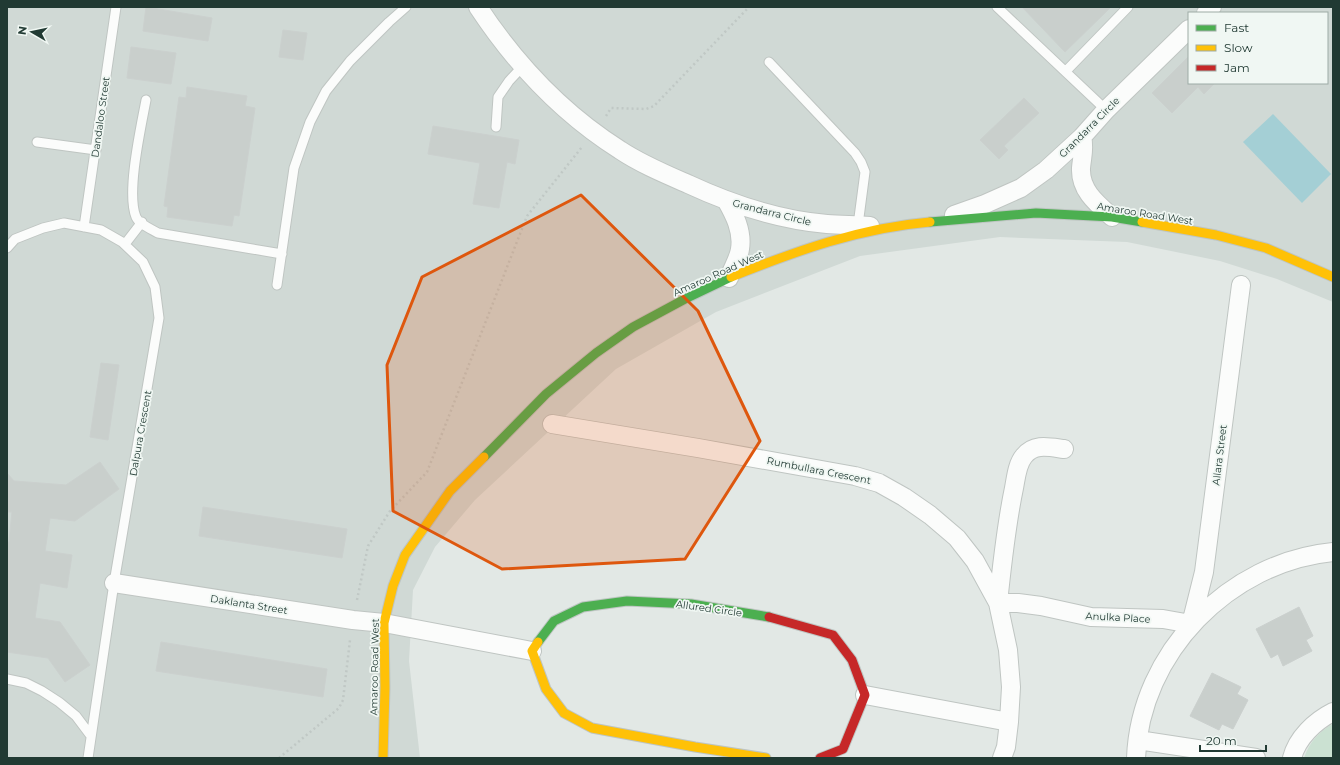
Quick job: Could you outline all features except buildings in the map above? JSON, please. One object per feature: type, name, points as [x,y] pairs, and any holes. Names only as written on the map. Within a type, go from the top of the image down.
[{"type":"street","name":"Grandarra Circle","points":[[478,7],[491,26],[535,80],[594,132],[621,151],[654,168],[726,200],[779,215],[826,224],[887,225],[914,223],[953,215],[984,204],[1021,188],[1046,170],[1082,137],[1106,110],[1188,30]]},
{"type":"street","points":[[1082,137],[1084,146],[1081,168],[1082,183],[1091,197],[1112,217]]},
{"type":"street","points":[[726,200],[738,226],[740,248],[729,278]]},
{"type":"street","name":"Amaroo Road West","points":[[383,758],[385,688],[384,623],[393,586],[405,555],[450,491],[546,394],[596,353],[633,326],[685,299],[729,278],[788,254],[874,229],[914,223],[1036,213],[1112,217],[1216,235],[1266,248],[1333,278]]},
{"type":"street","name":"Allara Street","points":[[1191,624],[1204,572],[1241,285]]},
{"type":"street","name":"Rumbullara Crescent","points":[[552,424],[855,476],[879,483],[910,500],[957,538],[974,561],[998,603],[1008,650],[1011,687],[1006,747],[1002,758]]},
{"type":"street","points":[[998,603],[1006,525],[1018,468],[1024,456],[1034,448],[1042,446],[1064,449]]},
{"type":"street","points":[[1136,758],[1143,712],[1151,688],[1169,655],[1191,624],[1218,599],[1252,577],[1290,562],[1313,555],[1333,552]]},
{"type":"street","name":"Daklanta Street","points":[[114,583],[353,620],[384,623]]},
{"type":"street","name":"Allured Circle","points":[[532,651],[554,621],[583,607],[627,601],[691,604],[776,618],[833,635],[852,660],[865,695]]},
{"type":"street","name":"Anulka Place","points":[[998,603],[1018,603],[1041,606],[1091,617],[1163,619],[1191,624]]},
{"type":"street","points":[[384,623],[532,651],[546,689],[564,713],[592,728],[695,748],[766,758]]},
{"type":"street","points":[[820,758],[843,749],[865,695],[1009,722]]},
{"type":"street","points":[[1292,758],[1296,747],[1306,732],[1318,721],[1333,712]]},
{"type":"street","points":[[1138,740],[1256,758]]},
{"type":"lane","name":"Dandaloo Street","points":[[84,227],[116,7]]},
{"type":"lane","points":[[277,285],[294,168],[310,122],[326,92],[350,61],[406,7]]},
{"type":"lane","points":[[996,7],[1106,110]]},
{"type":"lane","points":[[1066,71],[1128,7]]},
{"type":"lane","points":[[769,62],[855,153],[861,162],[865,172],[858,225]]},
{"type":"lane","points":[[496,128],[498,97],[509,80],[523,66]]},
{"type":"lane","points":[[146,100],[132,195],[136,218],[158,233],[282,254]]},
{"type":"lane","points":[[37,142],[96,150]]},
{"type":"lane","points":[[125,244],[142,222]]},
{"type":"lane","name":"Dalpura Crescent","points":[[7,248],[15,240],[43,228],[64,223],[100,230],[125,244],[143,262],[155,287],[159,318],[114,583],[88,758]]},
{"type":"lane","points":[[7,680],[26,683],[42,690],[76,716],[92,736]]},
{"type":"path","points":[[279,758],[339,708],[343,700],[353,620],[368,546],[390,511],[427,472],[527,216],[594,132],[611,108],[646,108],[654,106],[749,7]]},
{"type":"highlighted area","points":[[581,195],[698,311],[760,441],[685,559],[502,569],[393,511],[387,365],[422,277]]},
{"type":"shaded area","points":[[7,7],[1333,7],[1333,302],[1277,279],[1220,261],[1127,242],[1000,237],[860,256],[716,312],[616,369],[475,500],[435,547],[413,590],[409,661],[420,758],[7,758]]},
{"type":"green space","points":[[1333,724],[1333,758],[1304,758],[1315,738],[1323,730]]},
{"type":"water","points":[[1273,114],[1331,174],[1302,203],[1243,142]]},
{"type":"traffic: fast","points":[[930,222],[1036,213],[1112,217],[1142,222]]},
{"type":"traffic: fast","points":[[484,457],[546,394],[596,353],[633,327],[685,299],[731,277]]},
{"type":"traffic: fast","points":[[538,642],[554,621],[583,607],[627,601],[691,604],[769,617]]},
{"type":"traffic: slow","points":[[731,277],[780,258],[853,235],[878,229],[930,222]]},
{"type":"traffic: slow","points":[[1142,222],[1216,235],[1266,248],[1333,277]]},
{"type":"traffic: slow","points":[[383,758],[385,688],[384,623],[393,586],[405,555],[450,491],[484,457]]},
{"type":"traffic: slow","points":[[538,642],[532,651],[546,689],[564,713],[592,728],[695,747],[766,758]]},
{"type":"traffic: jam","points":[[769,617],[833,635],[852,660],[865,695],[843,749],[820,758]]}]
